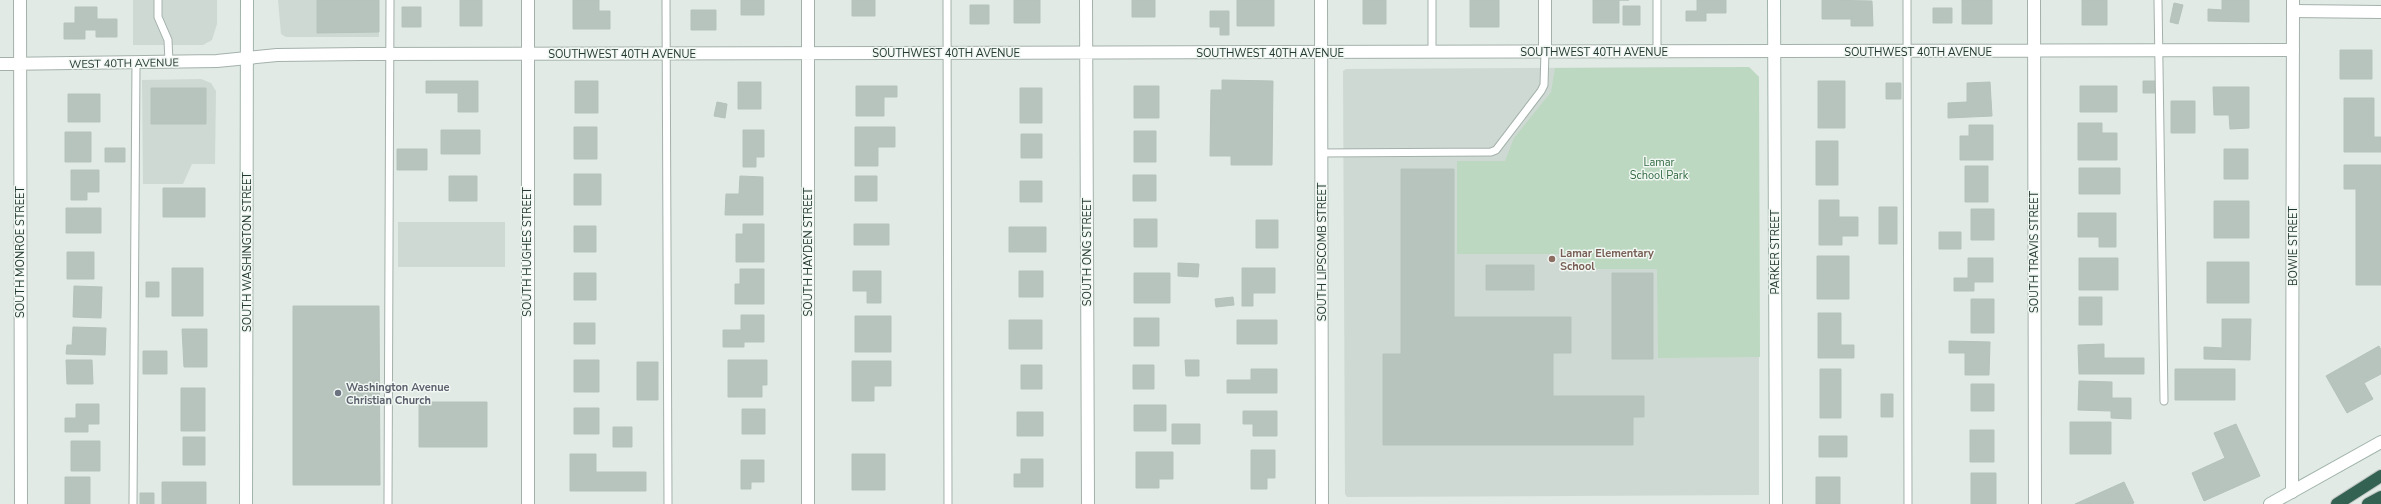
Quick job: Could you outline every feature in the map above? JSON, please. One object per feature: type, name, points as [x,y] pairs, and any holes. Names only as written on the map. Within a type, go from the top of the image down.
[{"type":"highway","points":[[2337,504],[2381,476]]},
{"type":"highway","points":[[2368,504],[2381,497]]},
{"type":"street","name":"SOUTH MONROE STREET","points":[[20,0],[21,504]]},
{"type":"street","name":"SOUTH WASHINGTON STREET","points":[[246,504],[247,0]]},
{"type":"street","name":"SOUTH HUGHES STREET","points":[[528,0],[528,504]]},
{"type":"street","name":"SOUTH HAYDEN STREET","points":[[808,0],[808,504]]},
{"type":"street","name":"SOUTH ONG STREET","points":[[1086,0],[1088,504]]},
{"type":"street","name":"SOUTH LIPSCOMB STREET","points":[[1320,0],[1322,504]]},
{"type":"street","points":[[1545,0],[1545,52]]},
{"type":"street","name":"PARKER STREET","points":[[1774,0],[1776,504]]},
{"type":"street","name":"SOUTH TRAVIS STREET","points":[[2034,0],[2035,504]]},
{"type":"street","points":[[2293,6],[2381,12]]},
{"type":"street","name":"BOWIE STREET","points":[[2292,492],[2293,6]]},
{"type":"street","name":"SOUTHWEST 40TH AVENUE","points":[[248,58],[276,55],[528,54],[1656,53],[2293,50]]},
{"type":"street","name":"WEST 40TH AVENUE","points":[[0,64],[136,63],[248,58]]},
{"type":"street","points":[[2270,504],[2381,442]]},
{"type":"lane","points":[[158,0],[158,17],[168,40],[168,62]]},
{"type":"lane","points":[[388,504],[390,0]]},
{"type":"lane","points":[[666,0],[668,504]]},
{"type":"lane","points":[[947,0],[948,504]]},
{"type":"lane","points":[[1432,0],[1432,52]]},
{"type":"lane","points":[[1656,0],[1656,53]]},
{"type":"lane","points":[[1907,0],[1908,504]]},
{"type":"lane","points":[[2158,0],[2157,50],[2164,401]]},
{"type":"lane","points":[[1321,153],[1491,152],[1496,150],[1541,91],[1544,80],[1545,52]]},
{"type":"lane","points":[[133,504],[136,63]]},
{"type":"shaded area","points":[[133,0],[217,0],[217,24],[212,40],[203,45],[133,45]]},
{"type":"shaded area","points":[[278,0],[379,0],[379,37],[286,37],[281,34]]},
{"type":"shaded area","name":"Lamar Elementary School","points":[[1749,67],[1759,77],[1759,495],[1347,497],[1345,494],[1343,71],[1346,69]]},
{"type":"shaded area","points":[[201,79],[211,83],[216,91],[215,164],[192,164],[183,184],[143,184],[142,80]]},
{"type":"shaded area","points":[[398,222],[505,222],[505,267],[398,267]]},
{"type":"green space","name":"Lamar School Park","points":[[1749,67],[1759,77],[1760,357],[1658,358],[1657,269],[1577,269],[1577,259],[1572,254],[1457,254],[1457,161],[1505,161],[1514,138],[1551,92],[1555,68]]},
{"type":"building","points":[[317,0],[379,0],[379,32],[317,33]]},
{"type":"building","points":[[460,0],[482,0],[482,26],[460,26]]},
{"type":"building","points":[[573,0],[599,0],[599,11],[610,11],[610,29],[573,29]]},
{"type":"building","points":[[741,0],[764,0],[764,15],[741,15]]},
{"type":"building","points":[[852,0],[875,0],[875,16],[852,16]]},
{"type":"building","points":[[1014,0],[1040,0],[1040,23],[1014,23]]},
{"type":"building","points":[[1132,0],[1155,0],[1155,17],[1132,17]]},
{"type":"building","points":[[1237,0],[1274,0],[1274,26],[1237,26]]},
{"type":"building","points":[[1363,0],[1386,0],[1386,24],[1363,24]]},
{"type":"building","points":[[1470,0],[1499,0],[1499,27],[1470,27]]},
{"type":"building","points":[[1593,0],[1619,0],[1619,23],[1593,23]]},
{"type":"building","points":[[1697,0],[1726,0],[1726,13],[1706,13],[1706,21],[1686,21],[1686,11],[1697,11]]},
{"type":"building","points":[[1822,0],[1872,1],[1873,26],[1851,26],[1851,19],[1822,19]]},
{"type":"building","points":[[1962,0],[1992,0],[1992,24],[1962,24]]},
{"type":"building","points":[[2082,0],[2107,0],[2107,25],[2082,25]]},
{"type":"building","points":[[2222,0],[2249,0],[2249,22],[2208,21],[2208,9],[2222,10]]},
{"type":"building","points":[[2174,3],[2183,5],[2178,24],[2170,22]]},
{"type":"building","points":[[970,5],[989,5],[989,24],[970,24]]},
{"type":"building","points":[[1623,6],[1640,6],[1640,25],[1623,25]]},
{"type":"building","points":[[75,7],[97,7],[97,19],[117,19],[117,37],[96,37],[96,30],[85,30],[85,39],[64,39],[64,23],[75,23]]},
{"type":"building","points":[[402,7],[421,7],[421,27],[402,27]]},
{"type":"building","points":[[1933,8],[1952,8],[1952,23],[1933,23]]},
{"type":"building","points":[[691,10],[716,10],[716,30],[691,30]]},
{"type":"building","points":[[1210,11],[1229,11],[1229,35],[1220,35],[1220,27],[1210,27]]},
{"type":"building","points":[[2340,50],[2372,50],[2372,79],[2340,79]]},
{"type":"building","points":[[1222,80],[1273,81],[1272,165],[1231,165],[1231,156],[1210,156],[1211,90],[1222,90]]},
{"type":"building","points":[[426,81],[478,81],[478,112],[458,112],[458,93],[426,93]]},
{"type":"building","points":[[575,81],[598,81],[598,113],[575,113]]},
{"type":"building","points":[[1818,81],[1845,81],[1845,128],[1818,128]]},
{"type":"building","points":[[2143,81],[2155,81],[2155,93],[2143,93]]},
{"type":"building","points":[[738,82],[761,82],[761,109],[738,109]]},
{"type":"building","points":[[1990,82],[1992,116],[1948,118],[1948,103],[1967,102],[1967,83]]},
{"type":"building","points":[[1886,83],[1901,83],[1901,99],[1886,99]]},
{"type":"building","points":[[856,86],[897,86],[897,97],[884,97],[884,116],[856,116]]},
{"type":"building","points":[[1134,86],[1159,86],[1159,118],[1134,118]]},
{"type":"building","points":[[2080,86],[2117,86],[2117,112],[2080,112]]},
{"type":"building","points":[[2213,87],[2249,87],[2249,128],[2230,129],[2229,115],[2214,115]]},
{"type":"building","points":[[151,88],[206,88],[206,124],[151,124]]},
{"type":"building","points":[[1020,88],[1042,88],[1042,123],[1020,123]]},
{"type":"building","points":[[68,94],[100,94],[100,122],[68,122]]},
{"type":"building","points":[[2344,98],[2374,98],[2374,137],[2381,137],[2381,152],[2344,152]]},
{"type":"building","points":[[2171,101],[2195,101],[2195,133],[2171,133]]},
{"type":"building","points":[[717,102],[727,104],[725,118],[714,116]]},
{"type":"building","points":[[2078,123],[2102,123],[2102,133],[2117,133],[2117,160],[2078,160]]},
{"type":"building","points":[[1969,125],[1993,125],[1993,160],[1960,160],[1960,136],[1969,136]]},
{"type":"building","points":[[574,127],[597,127],[597,159],[574,159]]},
{"type":"building","points":[[855,127],[895,127],[895,147],[878,147],[878,166],[855,166]]},
{"type":"building","points":[[441,130],[480,130],[480,154],[441,154]]},
{"type":"building","points":[[743,130],[764,130],[764,157],[756,157],[756,167],[743,167]]},
{"type":"building","points":[[1134,131],[1156,131],[1156,162],[1134,162]]},
{"type":"building","points":[[65,132],[91,132],[91,162],[65,162]]},
{"type":"building","points":[[1021,134],[1042,134],[1042,158],[1021,158]]},
{"type":"building","points":[[1816,141],[1838,141],[1838,185],[1816,185]]},
{"type":"building","points":[[105,148],[125,148],[125,162],[105,162]]},
{"type":"building","points":[[397,149],[427,149],[427,170],[397,170]]},
{"type":"building","points":[[2224,149],[2248,149],[2248,179],[2224,179]]},
{"type":"building","points":[[2344,165],[2381,165],[2381,285],[2356,285],[2356,189],[2344,189]]},
{"type":"building","points":[[1965,166],[1988,166],[1988,202],[1965,202]]},
{"type":"building","points":[[2079,168],[2120,168],[2120,194],[2079,194]]},
{"type":"building","points":[[1401,169],[1454,169],[1454,317],[1571,317],[1571,353],[1553,353],[1553,396],[1644,396],[1644,417],[1633,417],[1633,445],[1383,445],[1383,354],[1401,354]]},
{"type":"building","points":[[71,170],[99,170],[99,192],[87,192],[87,200],[71,200]]},
{"type":"building","points":[[574,174],[601,174],[601,205],[574,205]]},
{"type":"building","points":[[1133,175],[1156,175],[1156,201],[1133,201]]},
{"type":"building","points":[[449,176],[477,176],[477,201],[449,201]]},
{"type":"building","points":[[740,176],[763,177],[763,215],[725,215],[726,194],[739,194]]},
{"type":"building","points":[[855,176],[877,176],[877,201],[855,201]]},
{"type":"building","points":[[1020,181],[1042,181],[1042,202],[1020,202]]},
{"type":"building","points":[[163,188],[205,188],[205,217],[163,217]]},
{"type":"building","points":[[1819,200],[1839,200],[1839,217],[1858,217],[1858,236],[1842,236],[1842,245],[1819,245]]},
{"type":"building","points":[[2214,201],[2249,201],[2249,238],[2214,238]]},
{"type":"building","points":[[1879,207],[1897,207],[1897,244],[1879,244]]},
{"type":"building","points":[[66,208],[101,208],[101,233],[66,233]]},
{"type":"building","points":[[1971,209],[1994,209],[1994,240],[1971,240]]},
{"type":"building","points":[[2078,213],[2116,213],[2116,247],[2099,247],[2099,237],[2078,237]]},
{"type":"building","points":[[1134,219],[1157,219],[1157,247],[1134,247]]},
{"type":"building","points":[[1256,220],[1278,220],[1278,248],[1256,248]]},
{"type":"building","points":[[743,224],[764,224],[764,262],[736,262],[736,234],[743,234]]},
{"type":"building","points":[[854,224],[889,224],[889,245],[854,245]]},
{"type":"building","points":[[574,226],[596,226],[596,252],[574,252]]},
{"type":"building","points":[[1009,227],[1046,227],[1046,252],[1009,252]]},
{"type":"building","points":[[1939,232],[1961,232],[1961,249],[1939,249]]},
{"type":"building","points":[[67,252],[94,252],[94,279],[67,279]]},
{"type":"building","points":[[1817,256],[1849,256],[1849,299],[1817,299]]},
{"type":"building","points":[[1968,258],[1993,258],[1993,282],[1974,282],[1974,291],[1954,291],[1954,278],[1968,278]]},
{"type":"building","points":[[2079,258],[2118,258],[2118,290],[2079,290]]},
{"type":"building","points":[[2207,262],[2249,262],[2249,303],[2207,303]]},
{"type":"building","points":[[1178,263],[1199,264],[1198,277],[1178,276]]},
{"type":"building","points":[[1486,265],[1534,265],[1534,290],[1486,290]]},
{"type":"building","points":[[172,268],[203,268],[203,316],[172,316]]},
{"type":"building","points":[[1242,268],[1275,268],[1275,293],[1253,293],[1253,306],[1242,306]]},
{"type":"building","points":[[740,269],[764,269],[764,304],[735,304],[735,284],[740,284]]},
{"type":"building","points":[[853,271],[881,271],[881,303],[867,303],[867,291],[853,291]]},
{"type":"building","points":[[1019,271],[1043,271],[1043,297],[1019,297]]},
{"type":"building","points":[[574,273],[596,273],[596,300],[574,300]]},
{"type":"building","points":[[1134,273],[1170,273],[1170,303],[1134,303]]},
{"type":"building","points":[[1612,273],[1653,273],[1653,359],[1612,359]]},
{"type":"building","points":[[146,282],[159,282],[159,297],[146,297]]},
{"type":"building","points":[[74,286],[102,287],[101,318],[73,317]]},
{"type":"building","points":[[1233,297],[1234,305],[1216,307],[1215,299]]},
{"type":"building","points":[[2079,297],[2102,297],[2102,325],[2079,325]]},
{"type":"building","points":[[1971,299],[1994,299],[1994,333],[1971,333]]},
{"type":"building","points":[[293,306],[379,306],[380,485],[293,485]]},
{"type":"building","points":[[1818,313],[1841,313],[1841,345],[1854,345],[1854,358],[1818,358]]},
{"type":"building","points":[[741,315],[764,315],[764,342],[744,342],[744,347],[723,347],[723,330],[741,330]]},
{"type":"building","points":[[855,316],[891,316],[891,352],[855,352]]},
{"type":"building","points":[[1134,318],[1159,318],[1159,346],[1134,346]]},
{"type":"building","points":[[2222,319],[2251,319],[2250,360],[2204,359],[2204,347],[2222,348]]},
{"type":"building","points":[[1009,320],[1042,320],[1042,349],[1009,349]]},
{"type":"building","points":[[1237,320],[1277,320],[1277,344],[1237,344]]},
{"type":"building","points":[[574,323],[595,323],[595,344],[574,344]]},
{"type":"building","points":[[73,327],[106,328],[105,355],[66,354],[67,345],[72,345]]},
{"type":"building","points":[[182,329],[207,329],[207,367],[184,367]]},
{"type":"building","points":[[1949,341],[1990,342],[1989,375],[1965,375],[1965,353],[1949,353]]},
{"type":"building","points":[[2104,344],[2104,358],[2144,358],[2144,374],[2079,374],[2078,345]]},
{"type":"building","points":[[2379,346],[2381,350],[2381,374],[2364,383],[2373,399],[2347,413],[2326,376]]},
{"type":"building","points":[[143,351],[167,351],[167,374],[143,374]]},
{"type":"building","points":[[66,360],[92,360],[93,384],[67,384]]},
{"type":"building","points":[[574,360],[599,360],[599,392],[574,392]]},
{"type":"building","points":[[728,360],[767,360],[767,385],[762,385],[762,397],[728,397]]},
{"type":"building","points":[[1185,360],[1199,360],[1199,376],[1186,376]]},
{"type":"building","points":[[852,361],[891,361],[891,386],[874,386],[874,401],[852,401]]},
{"type":"building","points":[[637,362],[658,362],[658,400],[637,400]]},
{"type":"building","points":[[1021,365],[1042,365],[1042,389],[1021,389]]},
{"type":"building","points":[[1133,365],[1154,365],[1154,389],[1133,389]]},
{"type":"building","points":[[1251,369],[1277,369],[1277,393],[1227,393],[1227,380],[1251,380]]},
{"type":"building","points":[[1820,369],[1841,369],[1841,418],[1820,418]]},
{"type":"building","points":[[2175,369],[2235,369],[2235,400],[2175,400]]},
{"type":"building","points":[[2079,381],[2112,382],[2112,398],[2131,398],[2131,419],[2111,418],[2111,411],[2078,410]]},
{"type":"building","points":[[1971,384],[1994,384],[1994,411],[1971,411]]},
{"type":"building","points":[[181,388],[205,388],[205,431],[181,431]]},
{"type":"building","points":[[1881,394],[1893,394],[1893,417],[1881,417]]},
{"type":"building","points":[[419,402],[487,402],[487,447],[419,447]]},
{"type":"building","points":[[76,404],[99,404],[99,424],[88,424],[88,432],[65,432],[65,418],[76,418]]},
{"type":"building","points":[[1134,405],[1166,405],[1166,431],[1134,431]]},
{"type":"building","points":[[574,408],[599,408],[599,434],[574,434]]},
{"type":"building","points":[[742,409],[765,409],[765,434],[742,434]]},
{"type":"building","points":[[1243,411],[1277,411],[1277,436],[1253,436],[1253,424],[1243,424]]},
{"type":"building","points":[[1017,412],[1043,412],[1043,436],[1017,436]]},
{"type":"building","points":[[2070,422],[2111,422],[2111,454],[2070,454]]},
{"type":"building","points":[[1172,424],[1200,424],[1200,444],[1172,444]]},
{"type":"building","points":[[2236,424],[2260,476],[2204,501],[2192,473],[2225,458],[2214,433]]},
{"type":"building","points":[[613,427],[632,427],[632,447],[613,447]]},
{"type":"building","points":[[1970,430],[1994,430],[1994,462],[1970,462]]},
{"type":"building","points":[[1819,436],[1847,436],[1847,457],[1819,457]]},
{"type":"building","points":[[183,437],[205,437],[205,465],[183,465]]},
{"type":"building","points":[[71,441],[100,441],[100,471],[71,471]]},
{"type":"building","points":[[1251,450],[1275,450],[1275,478],[1267,478],[1267,489],[1251,489]]},
{"type":"building","points":[[1136,452],[1173,452],[1173,479],[1159,479],[1159,488],[1136,488]]},
{"type":"building","points":[[570,454],[596,454],[596,472],[646,472],[646,491],[570,491]]},
{"type":"building","points":[[852,454],[885,454],[885,490],[852,490]]},
{"type":"building","points":[[1021,459],[1043,459],[1043,487],[1014,487],[1014,474],[1021,474]]},
{"type":"building","points":[[741,460],[764,460],[764,482],[751,482],[751,489],[741,489]]},
{"type":"building","points":[[1971,473],[1996,473],[1996,504],[1971,504]]},
{"type":"building","points":[[65,477],[90,477],[90,504],[65,504]]},
{"type":"building","points":[[1816,477],[1840,477],[1840,504],[1816,504]]},
{"type":"building","points":[[162,482],[206,482],[206,504],[162,504]]},
{"type":"building","points":[[2124,482],[2134,503],[2075,504]]},
{"type":"building","points":[[140,493],[154,493],[154,504],[140,504]]},
{"type":"place","name":"Lamar Elementary School","points":[[1552,259]]},
{"type":"place","name":"Washington Avenue Christian Church","points":[[338,393]]}]
